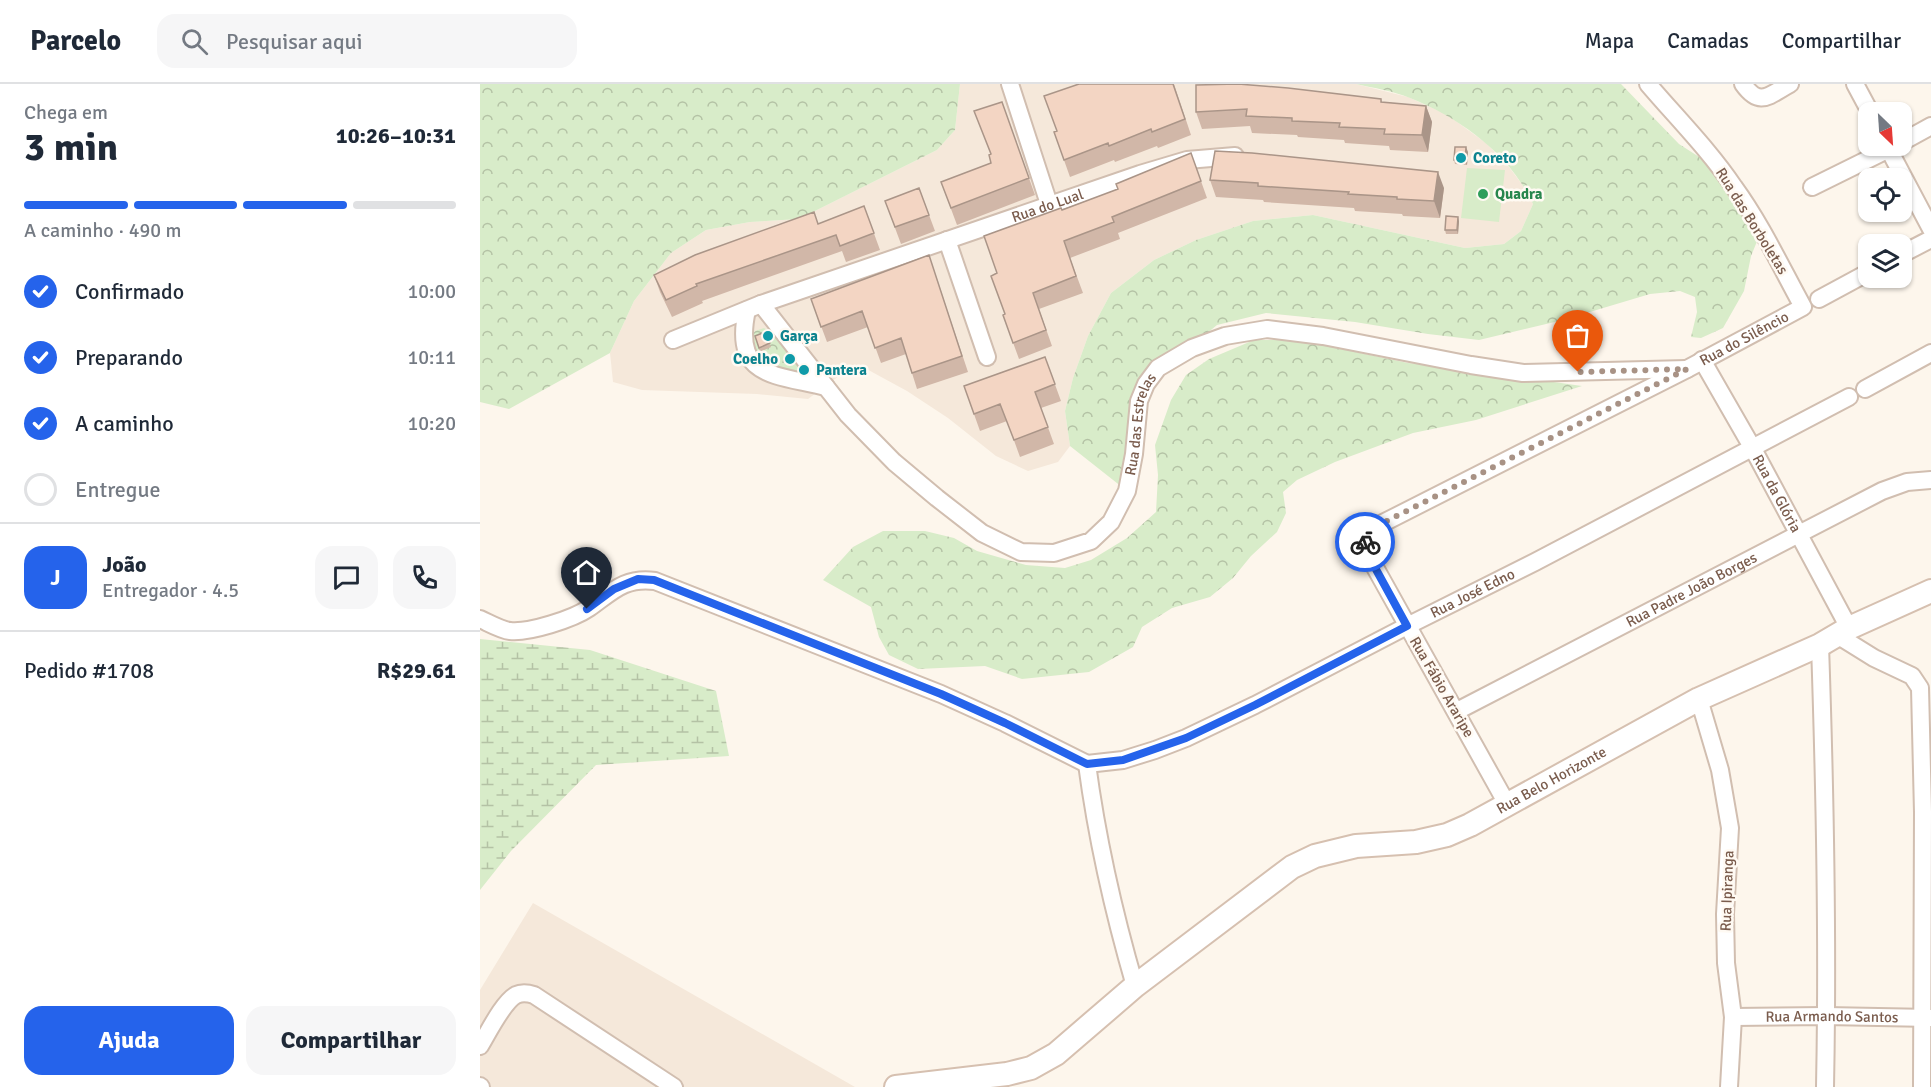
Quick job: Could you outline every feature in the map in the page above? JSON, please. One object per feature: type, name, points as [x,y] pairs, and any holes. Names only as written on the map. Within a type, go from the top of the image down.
[{"type":"street","points":[[1010,84],[1049,204]]},
{"type":"street","name":"Rua das Borboletas","points":[[1648,84],[1715,161],[1735,188],[1803,307]]},
{"type":"street","points":[[1743,84],[1748,92],[1758,98],[1763,98],[1790,84]]},
{"type":"street","points":[[1855,84],[1865,102]]},
{"type":"street","points":[[1912,136],[1931,126]]},
{"type":"street","name":"Rua do Lual","points":[[674,340],[754,307],[1140,174],[1187,160],[1228,156],[1249,157]]},
{"type":"street","points":[[1812,187],[1872,156]]},
{"type":"street","points":[[1898,156],[1931,229]]},
{"type":"street","points":[[1912,249],[1931,239]]},
{"type":"street","points":[[947,240],[987,357]]},
{"type":"street","points":[[1819,299],[1858,278]]},
{"type":"street","points":[[754,307],[742,331],[745,351],[755,366],[765,372],[826,387]]},
{"type":"street","name":"Rua das Estrelas","points":[[754,307],[848,414],[894,462],[982,533],[1021,552],[1054,553],[1091,541],[1111,522],[1127,491],[1134,454],[1139,401],[1146,384],[1158,368],[1192,348],[1225,336],[1267,329],[1323,336],[1523,373],[1687,369]]},
{"type":"street","name":"Rua do Silêncio","points":[[1365,537],[1377,526],[1687,369],[1803,307]]},
{"type":"street","points":[[1865,389],[1931,353]]},
{"type":"street","name":"Rua da Glória","points":[[1702,360],[1800,534],[1835,636],[1912,676],[1920,688],[1927,1018],[1922,1087]]},
{"type":"street","name":"Rua José Edno","points":[[1087,764],[1123,760],[1186,738],[1255,705],[1535,562],[1849,397]]},
{"type":"street","name":"Rua Padre João Borges","points":[[1457,711],[1882,491],[1907,483],[1931,480]]},
{"type":"street","name":"Rua Fábio Araripe","points":[[1365,537],[1367,553],[1507,804]]},
{"type":"street","points":[[480,619],[509,632],[548,626],[587,609],[614,589],[638,579],[654,580],[941,694],[1087,764],[1096,826],[1135,986]]},
{"type":"street","name":"Rua Belo Horizonte","points":[[896,1087],[1007,1074],[1031,1068],[1064,1048],[1135,986],[1292,867],[1315,856],[1356,846],[1416,842],[1447,835],[1470,825],[1699,699],[1931,591]]},
{"type":"street","points":[[1825,1087],[1824,777],[1835,636]]},
{"type":"street","name":"Rua Ipiranga","points":[[1699,699],[1720,770],[1730,828],[1725,963],[1733,1017],[1730,1087]]},
{"type":"street","points":[[480,1046],[508,1001],[517,994],[527,992],[674,1087]]},
{"type":"street","name":"Rua Armando Santos","points":[[1733,1017],[1927,1018]]},
{"type":"shaded area","points":[[960,84],[1356,84],[1408,97],[1446,114],[1486,143],[1509,167],[1527,191],[1533,204],[1521,231],[1504,244],[1465,248],[1313,215],[1253,221],[1196,240],[1154,260],[1111,293],[1088,336],[1073,378],[1065,411],[1070,446],[1058,462],[1028,471],[996,456],[948,418],[907,391],[861,366],[839,376],[808,399],[757,394],[642,390],[613,382],[610,353],[634,301],[671,253],[706,230],[750,222],[799,219],[937,150],[955,130]]},
{"type":"shaded area","points":[[533,903],[855,1087],[480,1087],[480,990]]},
{"type":"green space","points":[[480,84],[960,84],[955,130],[937,150],[799,219],[750,222],[706,230],[671,253],[634,301],[610,353],[509,409],[480,402]]},
{"type":"green space","points":[[1356,84],[1621,84],[1679,144],[1707,162],[1727,188],[1758,239],[1751,256],[1744,291],[1723,328],[1701,338],[1691,337],[1697,312],[1695,297],[1680,291],[1650,294],[1563,320],[1479,340],[1355,322],[1266,313],[1217,325],[1146,384],[1127,491],[1070,446],[1065,411],[1073,378],[1088,336],[1111,293],[1154,260],[1196,240],[1253,221],[1313,215],[1465,248],[1504,244],[1521,231],[1533,204],[1511,169],[1482,140],[1429,106],[1397,93]]},
{"type":"green space","name":"Quadra","points":[[1467,168],[1505,170],[1499,222],[1461,218]]},
{"type":"green space","points":[[764,328],[775,334],[807,374],[776,369],[760,360],[750,339],[755,331]]},
{"type":"green space","points":[[1254,340],[1313,343],[1408,363],[1582,386],[1476,420],[1413,433],[1335,462],[1297,480],[1283,492],[1286,513],[1277,532],[1251,556],[1233,578],[1210,597],[1172,608],[1142,627],[1133,647],[1089,672],[1022,679],[985,666],[918,669],[889,655],[879,637],[871,607],[823,580],[853,547],[883,531],[925,531],[954,538],[977,551],[1026,565],[1065,568],[1091,560],[1127,538],[1156,512],[1158,475],[1155,445],[1171,400],[1186,375],[1209,359]]},
{"type":"green space","points":[[480,639],[590,650],[716,691],[729,756],[596,765],[511,851],[480,890]]},
{"type":"building","points":[[1079,84],[1173,84],[1185,119],[1152,132],[1151,129],[1109,146],[1108,143],[1064,160],[1054,132],[1057,131],[1044,96]]},
{"type":"building","points":[[1238,84],[1288,88],[1381,99],[1381,102],[1426,106],[1422,135],[1384,134],[1385,129],[1339,127],[1340,123],[1246,116],[1247,109],[1196,112],[1196,85]]},
{"type":"building","points":[[1002,102],[1029,178],[951,208],[941,182],[991,163],[989,155],[991,154],[974,111]]},
{"type":"building","points":[[1455,147],[1466,147],[1465,161],[1454,160]]},
{"type":"building","points":[[1215,151],[1438,172],[1434,201],[1210,180]]},
{"type":"building","points":[[1191,153],[1201,181],[1112,217],[1114,222],[1064,241],[1076,276],[1033,293],[1046,330],[1013,343],[991,276],[997,273],[984,236],[1118,189],[1116,184]]},
{"type":"building","points":[[919,188],[929,215],[895,227],[885,201]]},
{"type":"building","points":[[864,206],[874,233],[840,246],[836,235],[696,284],[697,286],[666,300],[654,275],[695,255],[814,212],[818,224]]},
{"type":"building","points":[[1446,216],[1458,217],[1457,230],[1445,230]]},
{"type":"building","points":[[929,255],[962,356],[912,373],[901,338],[875,348],[862,311],[821,327],[811,299]]},
{"type":"building","points":[[765,332],[770,343],[759,348],[755,336]]},
{"type":"building","points":[[1045,357],[1055,384],[1035,392],[1048,427],[1014,440],[1000,404],[974,414],[964,386]]},
{"type":"way so far","points":[[1365,542],[1365,537],[1377,526],[1687,369],[1578,372]]},
{"type":"place","name":"Coreto","points":[[1461,158]]},
{"type":"place","name":"Quadra","points":[[1483,194]]},
{"type":"place","name":"Garça","points":[[768,336]]},
{"type":"place","name":"Coelho","points":[[790,359]]},
{"type":"place","name":"Pantera","points":[[804,370]]},
{"type":"route","points":[[587,609],[614,589],[638,579],[654,580],[941,694],[1087,764],[1123,760],[1186,738],[1407,626],[1367,553],[1365,542]]}]
